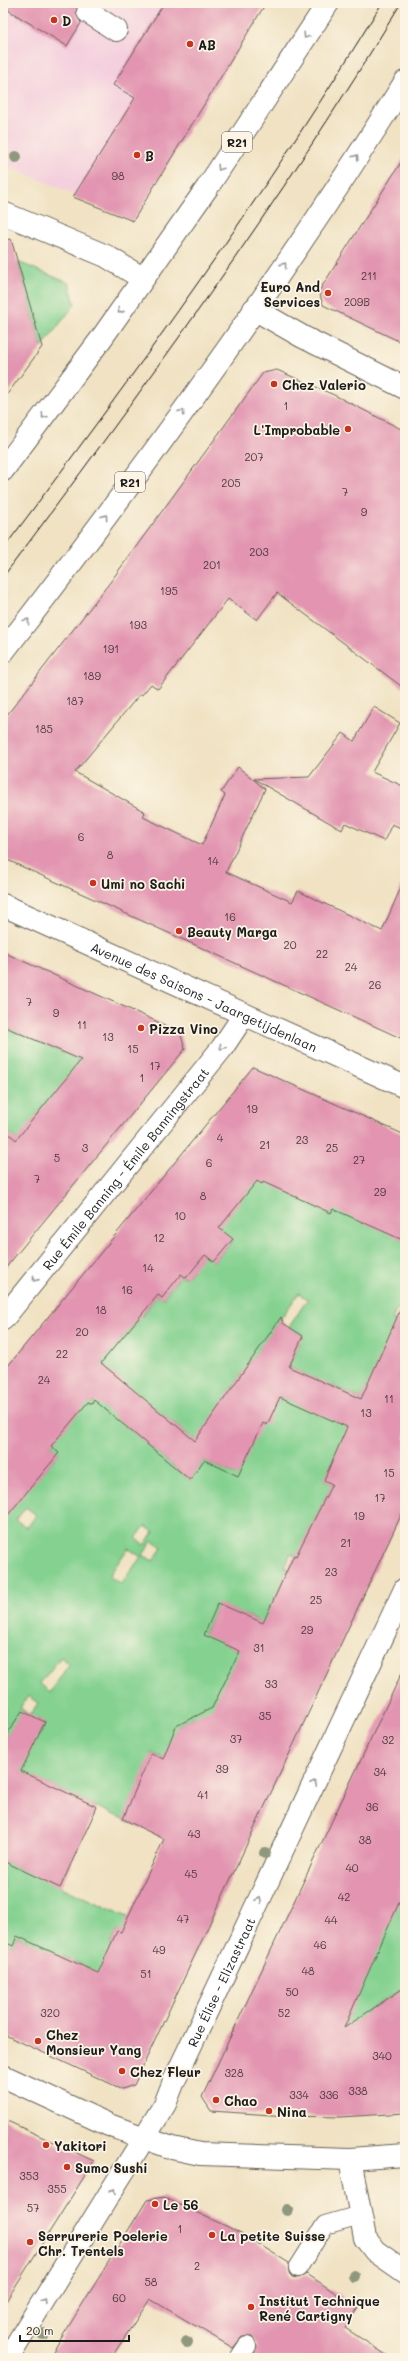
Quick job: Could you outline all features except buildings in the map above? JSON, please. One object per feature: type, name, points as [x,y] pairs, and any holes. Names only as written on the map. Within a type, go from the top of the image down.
[{"type":"street","name":"R21","points":[[3,470],[100,339],[207,188],[328,3]]},
{"type":"street","points":[[88,12],[116,30]]},
{"type":"street","name":"R21","points":[[3,652],[199,389],[405,82]]},
{"type":"street","points":[[3,213],[106,256],[142,278]]},
{"type":"street","points":[[254,309],[303,337],[405,388]]},
{"type":"street","name":"Avenue des Saisons - Jaargetijdenlaan","points":[[3,905],[405,1087]]},
{"type":"street","name":"Rue Émile Banning - Émile Banningstraat","points":[[3,1319],[217,1054],[244,1015]]},
{"type":"street","name":"Rue Élise - Elizastraat","points":[[8,2358],[165,2104],[177,2074],[405,1589]]},
{"type":"street","points":[[3,2076],[109,2125],[172,2148],[200,2154],[350,2159],[405,2155]]},
{"type":"street","points":[[350,2159],[365,2238],[375,2251],[405,2272]]},
{"type":"lane","points":[[298,2268],[326,2225],[360,2215]]},
{"type":"shaded area","points":[[3,3],[266,3],[133,221],[73,197],[74,194],[3,164]]},
{"type":"green space","points":[[18,262],[69,283],[75,304],[42,347]]},
{"type":"green space","points":[[3,1026],[107,1072],[25,1147],[5,1129],[3,1131]]},
{"type":"green space","points":[[235,1166],[329,1189],[320,1210],[330,1214],[337,1200],[405,1241],[405,1311],[397,1308],[392,1321],[397,1323],[370,1403],[331,1385],[322,1402],[373,1425],[335,1456],[324,1480],[332,1484],[297,1556],[291,1553],[284,1567],[288,1569],[267,1627],[257,1620],[218,1604],[204,1634],[246,1654],[217,1728],[193,1717],[176,1726],[180,1730],[165,1759],[151,1753],[146,1814],[140,1827],[5,1764],[3,1490],[40,1476],[59,1453],[51,1446],[86,1400],[92,1404],[96,1399],[101,1363],[139,1318],[140,1319],[157,1295],[163,1298],[181,1275],[186,1278],[192,1271],[196,1247],[214,1262],[233,1240],[219,1228]],"holes":[[[299,1293],[307,1300],[289,1327],[303,1336],[289,1367],[318,1380],[306,1408],[274,1394],[238,1476],[204,1460],[190,1480],[124,1425],[145,1400],[208,1451],[239,1403],[229,1392]],[[26,1507],[36,1515],[27,1528],[16,1520]],[[145,1526],[154,1532],[144,1545],[136,1538]],[[152,1541],[162,1548],[153,1561],[143,1555]],[[128,1548],[141,1557],[121,1584],[109,1576]],[[61,1657],[69,1664],[50,1693],[40,1683]],[[28,1696],[38,1703],[30,1715],[20,1708]],[[37,1718],[45,1723],[38,1737],[30,1732]]]},
{"type":"green space","points":[[405,1859],[405,1987],[365,2013],[369,2063],[261,2028]]},
{"type":"green space","points":[[3,1861],[132,1919],[125,1934],[117,1931],[111,1944],[112,1965],[82,1984],[89,1968],[58,1954],[50,1970],[20,1956],[27,1940],[17,1936],[13,1946],[3,1941]]},
{"type":"tram line","points":[[3,549],[151,349],[247,212],[338,74],[382,3]]},
{"type":"tram line","points":[[3,577],[107,437],[259,223],[308,150],[401,3]]},
{"type":"place","name":"D","points":[[54,20]]},
{"type":"place","name":"AB","points":[[190,44]]},
{"type":"place","name":"B","points":[[137,155]]},
{"type":"place","name":"Euro And Services","points":[[328,293]]},
{"type":"place","name":"Chez Valerio","points":[[274,384]]},
{"type":"place","name":"L'Improbable","points":[[348,429]]},
{"type":"place","name":"Umi no Sachi","points":[[93,883]]},
{"type":"place","name":"Beauty Marga","points":[[179,931]]},
{"type":"place","name":"Pizza Vino","points":[[141,1028]]},
{"type":"place","name":"Chez Monsieur Yang","points":[[38,2041]]},
{"type":"place","name":"Chez Fleur","points":[[122,2071]]},
{"type":"place","name":"Chao","points":[[216,2100]]},
{"type":"place","name":"Nina","points":[[269,2111]]},
{"type":"place","name":"Yakitori","points":[[46,2145]]},
{"type":"place","name":"Sumo Sushi","points":[[67,2167]]},
{"type":"place","name":"Le 56","points":[[155,2204]]},
{"type":"place","name":"La petite Suisse","points":[[212,2235]]},
{"type":"place","name":"Serrurerie Poelerie Chr. Trentels","points":[[30,2242]]},
{"type":"place","name":"Institut Technique René Cartigny","points":[[251,2307]]}]
